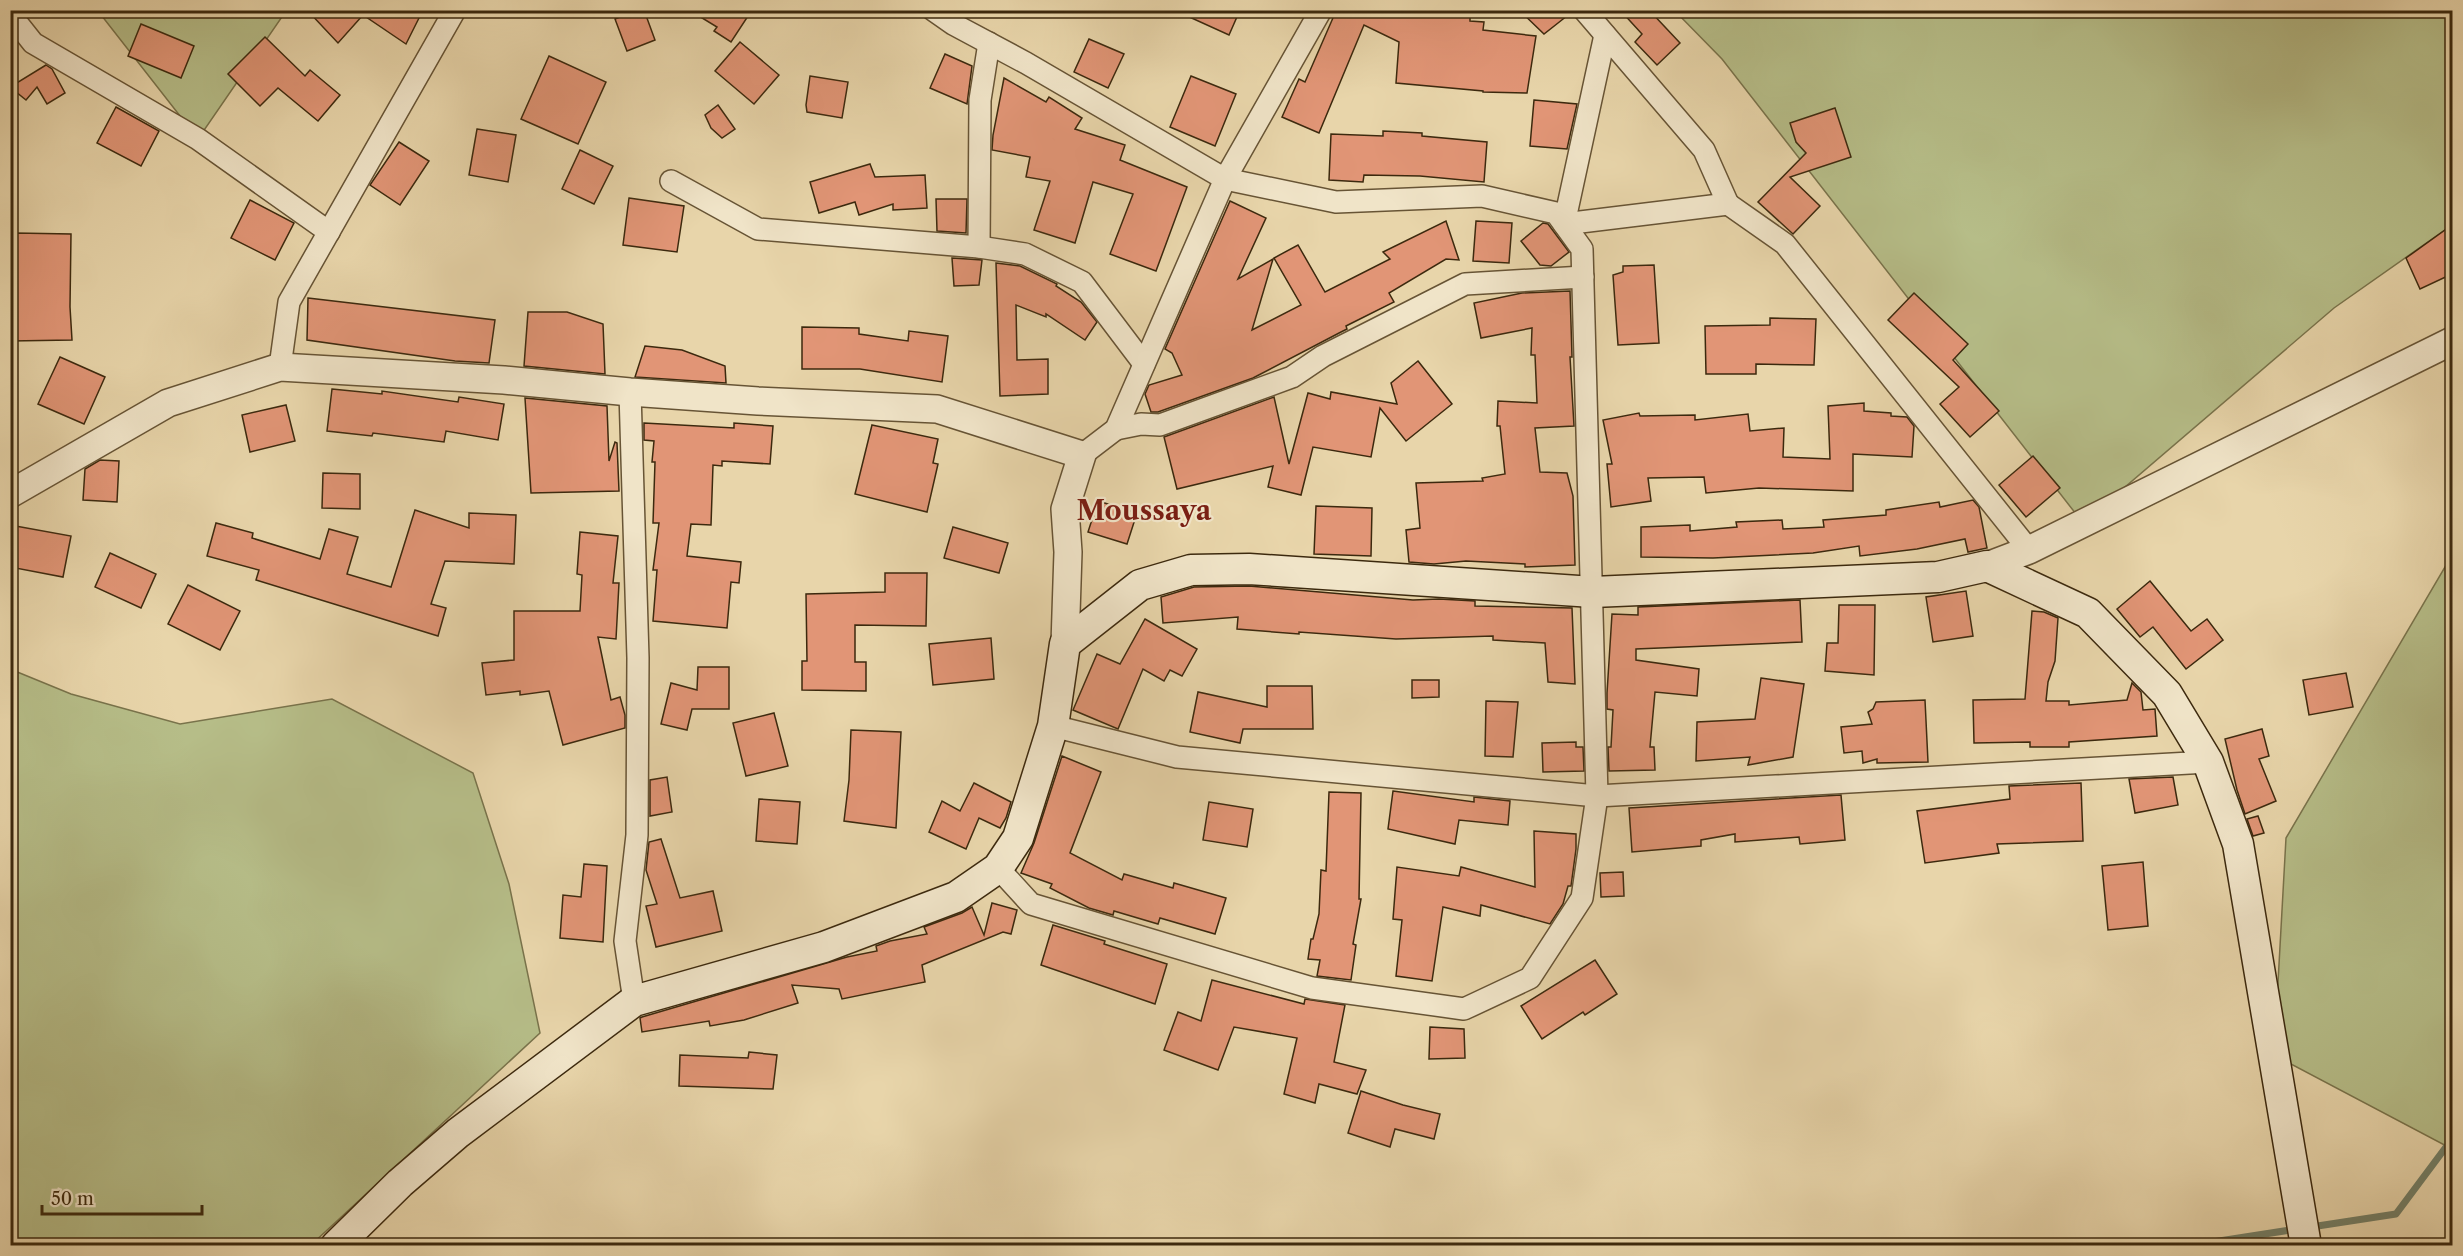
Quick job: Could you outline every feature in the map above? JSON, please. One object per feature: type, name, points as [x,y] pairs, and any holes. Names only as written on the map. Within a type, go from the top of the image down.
[{"type":"main road","points":[[336,1245],[400,1183],[458,1133],[634,1001],[824,947],[956,897],[998,868],[1018,837],[1053,726],[1065,644],[1140,585],[1191,570],[1249,569],[1593,592],[1938,577],[1987,566],[2088,613],[2167,694],[2208,762],[2238,844],[2306,1245]]},
{"type":"street","points":[[280,367],[289,302],[455,10]]},
{"type":"street","points":[[933,10],[953,24],[1225,179],[1336,202],[1482,196],[1556,213],[1582,249],[1597,796],[1582,898],[1530,978],[1464,1009],[1312,988],[1031,904],[998,868]]},
{"type":"street","points":[[1116,429],[1225,179],[1321,10]]},
{"type":"street","points":[[1584,10],[1704,150],[1728,204],[1785,244],[2029,550]]},
{"type":"street","points":[[10,14],[33,43],[198,139],[329,232]]},
{"type":"street","points":[[1564,224],[1605,35]]},
{"type":"street","points":[[979,247],[980,100],[989,43]]},
{"type":"street","points":[[671,181],[758,229],[979,247],[1025,254],[1082,282],[1144,364]]},
{"type":"street","points":[[1564,224],[1728,204]]},
{"type":"street","points":[[1065,644],[1068,552],[1065,509],[1082,455],[1116,429],[1141,424],[1160,425],[1292,377],[1323,356],[1465,284],[1583,277]]},
{"type":"street","points":[[1987,566],[2029,550],[2452,341]]},
{"type":"street","points":[[10,494],[168,403],[280,367],[504,380],[630,392],[937,409],[1082,455]]},
{"type":"street","points":[[630,392],[638,658],[637,835],[625,941],[634,1001]]},
{"type":"street","points":[[1053,726],[1177,757],[1597,796],[2208,762]]},
{"type":"green space","points":[[98,11],[286,11],[198,139]]},
{"type":"green space","points":[[1675,11],[2452,11],[2452,225],[2334,308],[2083,523],[1722,59]]},
{"type":"green space","points":[[2452,555],[2452,1149],[2274,1055],[2286,838]]},
{"type":"green space","points":[[10,669],[71,694],[180,724],[332,699],[473,773],[509,884],[540,1033],[311,1245],[11,1245]]},
{"type":"building","points":[[307,10],[423,10],[406,44],[363,15],[338,43]]},
{"type":"building","points":[[644,10],[655,40],[627,51],[615,19]]},
{"type":"building","points":[[689,10],[752,10],[731,42],[714,31],[717,27]]},
{"type":"building","points":[[1174,10],[1240,10],[1229,35]]},
{"type":"building","points":[[1335,10],[1470,10],[1470,21],[1484,22],[1483,30],[1536,36],[1527,93],[1483,92],[1396,83],[1399,42],[1364,25],[1319,133],[1282,117],[1299,79],[1305,82]]},
{"type":"building","points":[[1519,10],[1572,10],[1572,12],[1544,34]]},
{"type":"building","points":[[1620,10],[1649,10],[1680,43],[1657,65],[1635,42],[1642,34]]},
{"type":"building","points":[[141,24],[194,46],[181,78],[128,56]]},
{"type":"building","points":[[265,37],[305,76],[310,70],[340,95],[318,121],[278,88],[260,106],[228,74]]},
{"type":"building","points":[[1089,39],[1124,54],[1108,88],[1074,72]]},
{"type":"building","points":[[740,42],[779,75],[754,104],[715,71]]},
{"type":"building","points":[[945,54],[972,66],[967,104],[930,88]]},
{"type":"building","points":[[549,56],[606,82],[578,144],[521,119]]},
{"type":"building","points":[[46,65],[52,69],[65,93],[47,104],[37,87],[26,100],[10,87]]},
{"type":"building","points":[[810,76],[848,82],[842,118],[807,112]]},
{"type":"building","points":[[1191,76],[1236,94],[1215,146],[1170,127]]},
{"type":"building","points":[[1004,78],[1046,102],[1049,97],[1082,118],[1075,129],[1125,145],[1120,160],[1187,187],[1156,271],[1110,254],[1133,194],[1093,182],[1075,243],[1034,230],[1050,181],[1026,177],[1030,157],[992,150]]},
{"type":"building","points":[[1534,100],[1577,104],[1567,149],[1530,146]]},
{"type":"building","points":[[718,105],[735,129],[722,138],[711,128],[705,115]]},
{"type":"building","points":[[116,107],[159,131],[141,166],[97,143]]},
{"type":"building","points":[[1835,108],[1851,157],[1790,177],[1820,206],[1793,234],[1758,202],[1806,153],[1796,142],[1790,123]]},
{"type":"building","points":[[477,129],[516,135],[508,182],[469,175]]},
{"type":"building","points":[[1383,131],[1422,133],[1422,136],[1487,142],[1484,182],[1420,176],[1364,175],[1363,182],[1329,180],[1331,134],[1383,136]]},
{"type":"building","points":[[399,142],[429,161],[400,205],[370,185]]},
{"type":"building","points":[[580,150],[613,166],[594,204],[562,189]]},
{"type":"building","points":[[870,164],[875,177],[925,175],[927,208],[893,210],[893,204],[859,215],[855,202],[819,213],[810,182]]},
{"type":"building","points":[[629,198],[684,206],[677,252],[623,245]]},
{"type":"building","points":[[936,199],[967,199],[966,233],[937,231]]},
{"type":"building","points":[[250,200],[294,223],[275,260],[231,238]]},
{"type":"building","points":[[1230,201],[1266,218],[1238,279],[1273,259],[1252,330],[1301,305],[1274,258],[1298,245],[1325,292],[1390,259],[1383,252],[1446,221],[1459,260],[1446,259],[1389,293],[1394,302],[1253,378],[1158,412],[1151,412],[1145,394],[1149,385],[1182,375],[1172,353],[1165,349]]},
{"type":"building","points":[[1476,221],[1512,223],[1509,263],[1473,261]]},
{"type":"building","points":[[1543,223],[1548,224],[1569,252],[1551,266],[1540,265],[1521,241]]},
{"type":"building","points":[[2452,225],[2452,274],[2420,289],[2406,258]]},
{"type":"building","points":[[15,233],[71,234],[72,340],[10,341],[10,308],[14,308]]},
{"type":"building","points":[[952,258],[982,260],[979,285],[954,286]]},
{"type":"building","points":[[996,263],[1020,266],[1057,284],[1056,286],[1081,302],[1097,322],[1085,340],[1046,314],[1046,317],[1016,305],[1017,360],[1048,359],[1048,394],[1000,396]]},
{"type":"building","points":[[1654,265],[1659,343],[1618,345],[1613,275],[1623,272],[1623,266]]},
{"type":"building","points":[[1570,291],[1572,357],[1570,357],[1574,426],[1535,428],[1540,472],[1567,473],[1573,496],[1575,565],[1525,567],[1525,564],[1466,561],[1434,564],[1409,562],[1406,530],[1420,528],[1416,483],[1483,481],[1482,478],[1505,474],[1500,426],[1497,426],[1498,401],[1537,403],[1535,355],[1531,355],[1532,328],[1481,338],[1474,303],[1522,293]]},
{"type":"building","points":[[1914,293],[1968,344],[1953,360],[1999,411],[1970,437],[1940,404],[1959,387],[1888,320]]},
{"type":"building","points":[[308,298],[495,320],[489,363],[455,361],[307,340]]},
{"type":"building","points":[[528,312],[567,312],[603,324],[605,374],[524,366]]},
{"type":"building","points":[[1770,318],[1816,319],[1814,365],[1756,364],[1756,374],[1706,374],[1705,326],[1770,325]]},
{"type":"building","points":[[802,327],[859,328],[859,334],[908,341],[909,331],[948,336],[942,382],[860,369],[802,369]]},
{"type":"building","points":[[645,346],[682,350],[725,366],[726,383],[635,377]]},
{"type":"building","points":[[60,357],[105,377],[84,424],[38,404]]},
{"type":"building","points":[[1418,361],[1452,404],[1406,441],[1380,408],[1371,457],[1313,447],[1301,495],[1268,487],[1273,466],[1177,489],[1164,437],[1274,397],[1289,464],[1308,393],[1330,399],[1331,392],[1397,404],[1391,383]]},
{"type":"building","points":[[332,389],[382,394],[382,391],[458,402],[459,397],[504,404],[498,440],[446,431],[444,442],[373,433],[372,436],[327,431]]},
{"type":"building","points":[[525,398],[607,406],[609,461],[615,442],[617,443],[619,491],[531,493]]},
{"type":"building","points":[[1864,403],[1864,411],[1907,417],[1914,426],[1912,457],[1853,454],[1853,491],[1759,488],[1706,493],[1704,477],[1648,478],[1651,501],[1611,507],[1607,464],[1612,464],[1603,420],[1639,413],[1640,416],[1695,415],[1695,420],[1748,414],[1750,431],[1784,428],[1783,457],[1830,459],[1828,406]]},
{"type":"building","points":[[286,405],[295,441],[250,452],[242,415]]},
{"type":"building","points":[[644,423],[734,428],[734,423],[773,426],[770,464],[722,461],[722,466],[713,465],[711,525],[691,524],[687,556],[741,562],[739,583],[731,582],[727,628],[653,621],[657,570],[653,570],[659,523],[653,523],[654,441],[644,440]]},
{"type":"building","points":[[872,425],[938,439],[933,463],[938,464],[927,512],[855,494]]},
{"type":"building","points":[[2033,456],[2060,488],[2026,517],[1999,485]]},
{"type":"building","points":[[100,460],[119,461],[117,502],[83,500],[85,469]]},
{"type":"building","points":[[323,473],[360,474],[360,509],[322,508]]},
{"type":"building","points":[[1973,500],[1979,507],[1987,548],[1968,552],[1965,539],[1917,549],[1860,556],[1859,546],[1813,553],[1713,558],[1641,557],[1641,527],[1690,525],[1690,531],[1737,527],[1736,522],[1782,520],[1783,529],[1824,527],[1823,520],[1886,515],[1886,510],[1939,502],[1940,507]]},
{"type":"building","points":[[1098,501],[1137,513],[1127,544],[1088,532]]},
{"type":"building","points":[[1316,506],[1372,508],[1371,556],[1314,554]]},
{"type":"building","points":[[415,510],[469,528],[469,513],[516,515],[514,564],[445,561],[431,604],[446,608],[438,636],[256,580],[259,570],[207,556],[216,523],[253,533],[252,538],[320,559],[329,529],[358,537],[347,574],[391,587]]},
{"type":"building","points":[[10,525],[71,536],[63,577],[10,567]]},
{"type":"building","points":[[953,527],[1008,543],[999,573],[944,558]]},
{"type":"building","points":[[580,532],[618,536],[613,583],[619,583],[616,639],[598,637],[611,700],[620,697],[625,715],[625,728],[563,745],[549,691],[520,695],[520,691],[486,695],[482,663],[514,660],[514,611],[580,611],[582,575],[577,574]]},
{"type":"building","points":[[110,553],[156,574],[141,608],[95,587]]},
{"type":"building","points":[[885,573],[927,573],[926,626],[855,625],[855,662],[866,662],[866,691],[802,690],[802,661],[807,661],[806,594],[885,592]]},
{"type":"building","points":[[2150,581],[2191,631],[2207,619],[2223,640],[2186,669],[2153,627],[2140,637],[2117,609]]},
{"type":"building","points":[[188,585],[240,611],[220,650],[168,624]]},
{"type":"building","points":[[1249,586],[1413,600],[1475,601],[1475,606],[1572,608],[1575,684],[1548,682],[1545,643],[1493,640],[1493,636],[1396,639],[1237,629],[1238,617],[1163,623],[1161,597],[1194,587]]},
{"type":"building","points":[[1966,591],[1973,636],[1933,642],[1926,597]]},
{"type":"building","points":[[1800,600],[1802,642],[1636,649],[1636,660],[1699,669],[1697,696],[1655,692],[1650,747],[1654,747],[1655,770],[1609,771],[1608,747],[1611,747],[1613,710],[1607,709],[1607,693],[1612,614],[1638,615],[1638,607]]},
{"type":"building","points":[[1839,605],[1875,605],[1874,675],[1825,671],[1827,643],[1838,643]]},
{"type":"building","points":[[2032,611],[2044,612],[2058,618],[2055,661],[2048,682],[2046,701],[2069,701],[2069,705],[2127,700],[2132,683],[2141,692],[2143,710],[2155,709],[2157,736],[2069,742],[2069,747],[2030,747],[2030,742],[1974,743],[1973,700],[2025,699]]},
{"type":"building","points":[[1145,619],[1197,649],[1182,676],[1170,670],[1164,681],[1143,669],[1118,729],[1073,710],[1097,654],[1120,664]]},
{"type":"building","points":[[991,638],[994,679],[933,685],[929,644]]},
{"type":"building","points":[[698,667],[729,667],[729,709],[692,709],[687,730],[661,724],[671,683],[697,690]]},
{"type":"building","points":[[2346,673],[2353,707],[2309,715],[2303,680]]},
{"type":"building","points":[[1761,678],[1804,684],[1793,757],[1748,765],[1750,757],[1696,761],[1697,722],[1755,719]]},
{"type":"building","points":[[1412,680],[1439,680],[1439,697],[1412,698]]},
{"type":"building","points":[[1267,686],[1312,686],[1313,729],[1243,729],[1240,743],[1190,732],[1198,692],[1267,707]]},
{"type":"building","points":[[1925,700],[1928,762],[1877,763],[1877,759],[1863,763],[1862,751],[1844,753],[1841,727],[1872,724],[1868,712],[1873,709],[1876,702]]},
{"type":"building","points":[[1486,701],[1518,702],[1513,757],[1485,756]]},
{"type":"building","points":[[774,713],[788,766],[746,776],[733,723]]},
{"type":"building","points":[[2262,729],[2269,756],[2259,759],[2276,801],[2245,814],[2225,739]]},
{"type":"building","points":[[851,730],[901,732],[896,828],[844,821],[849,780]]},
{"type":"building","points":[[1576,742],[1576,747],[1583,747],[1584,771],[1543,772],[1542,743]]},
{"type":"building","points":[[1062,756],[1101,772],[1070,853],[1122,880],[1124,874],[1173,888],[1174,883],[1226,898],[1215,934],[1160,918],[1158,924],[1114,911],[1113,915],[1089,908],[1050,888],[1052,884],[1021,873],[1034,843]]},
{"type":"building","points":[[667,777],[672,812],[650,816],[650,780]]},
{"type":"building","points":[[2173,777],[2178,805],[2135,813],[2129,779]]},
{"type":"building","points":[[974,783],[1011,802],[1000,828],[979,818],[966,849],[929,832],[942,801],[960,811]]},
{"type":"building","points":[[2081,783],[2083,841],[1997,844],[1999,853],[1925,863],[1917,811],[2010,799],[2009,786]]},
{"type":"building","points":[[1393,791],[1474,802],[1474,797],[1510,801],[1508,825],[1459,820],[1455,844],[1388,829]]},
{"type":"building","points":[[1329,792],[1361,793],[1359,899],[1361,899],[1353,944],[1356,945],[1351,980],[1317,976],[1320,960],[1308,959],[1311,939],[1313,939],[1319,914],[1321,870],[1326,871]]},
{"type":"building","points":[[1841,795],[1845,840],[1800,844],[1799,837],[1735,842],[1735,834],[1701,840],[1701,846],[1632,852],[1629,808]]},
{"type":"building","points":[[759,799],[800,802],[797,844],[756,841]]},
{"type":"building","points":[[1209,802],[1253,809],[1247,847],[1203,840]]},
{"type":"building","points":[[2258,816],[2264,833],[2253,836],[2247,819]]},
{"type":"building","points":[[1534,831],[1576,834],[1571,886],[1568,886],[1563,904],[1550,924],[1481,905],[1480,916],[1443,907],[1432,981],[1396,976],[1402,920],[1393,919],[1397,867],[1459,876],[1461,867],[1535,887]]},
{"type":"building","points":[[661,839],[680,898],[713,891],[722,931],[656,947],[646,906],[657,904],[646,870],[649,842]]},
{"type":"building","points":[[2143,862],[2148,926],[2108,930],[2102,866]]},
{"type":"building","points":[[584,864],[607,866],[603,942],[560,938],[563,895],[581,897]]},
{"type":"building","points":[[1623,872],[1624,896],[1601,897],[1600,873]]},
{"type":"building","points":[[992,903],[1017,910],[1011,934],[1003,932],[922,965],[925,982],[842,999],[839,989],[792,985],[798,1003],[744,1020],[710,1026],[709,1021],[642,1032],[640,1018],[642,1017],[847,957],[877,951],[876,946],[890,941],[927,934],[924,927],[972,907],[984,935]]},
{"type":"building","points":[[1053,925],[1167,964],[1155,1004],[1041,965]]},
{"type":"building","points":[[1595,960],[1617,994],[1585,1015],[1583,1012],[1542,1039],[1521,1006]]},
{"type":"building","points":[[1212,980],[1304,1004],[1305,999],[1345,1005],[1334,1062],[1366,1070],[1357,1094],[1319,1084],[1315,1103],[1284,1094],[1297,1038],[1234,1027],[1218,1070],[1164,1050],[1178,1012],[1201,1021]]},
{"type":"building","points":[[1430,1027],[1464,1029],[1465,1058],[1429,1059]]},
{"type":"building","points":[[749,1052],[777,1055],[773,1089],[679,1086],[680,1055],[748,1058]]},
{"type":"building","points":[[1361,1091],[1440,1114],[1434,1139],[1395,1129],[1390,1147],[1348,1133]]},
{"type":"waterway","points":[[2311,1227],[2396,1214],[2446,1147],[2452,1146]]},
{"type":"waterway","points":[[2187,1246],[2297,1229]]},
{"type":"district","name":"Moussaya","points":[[1144,511]]}]
